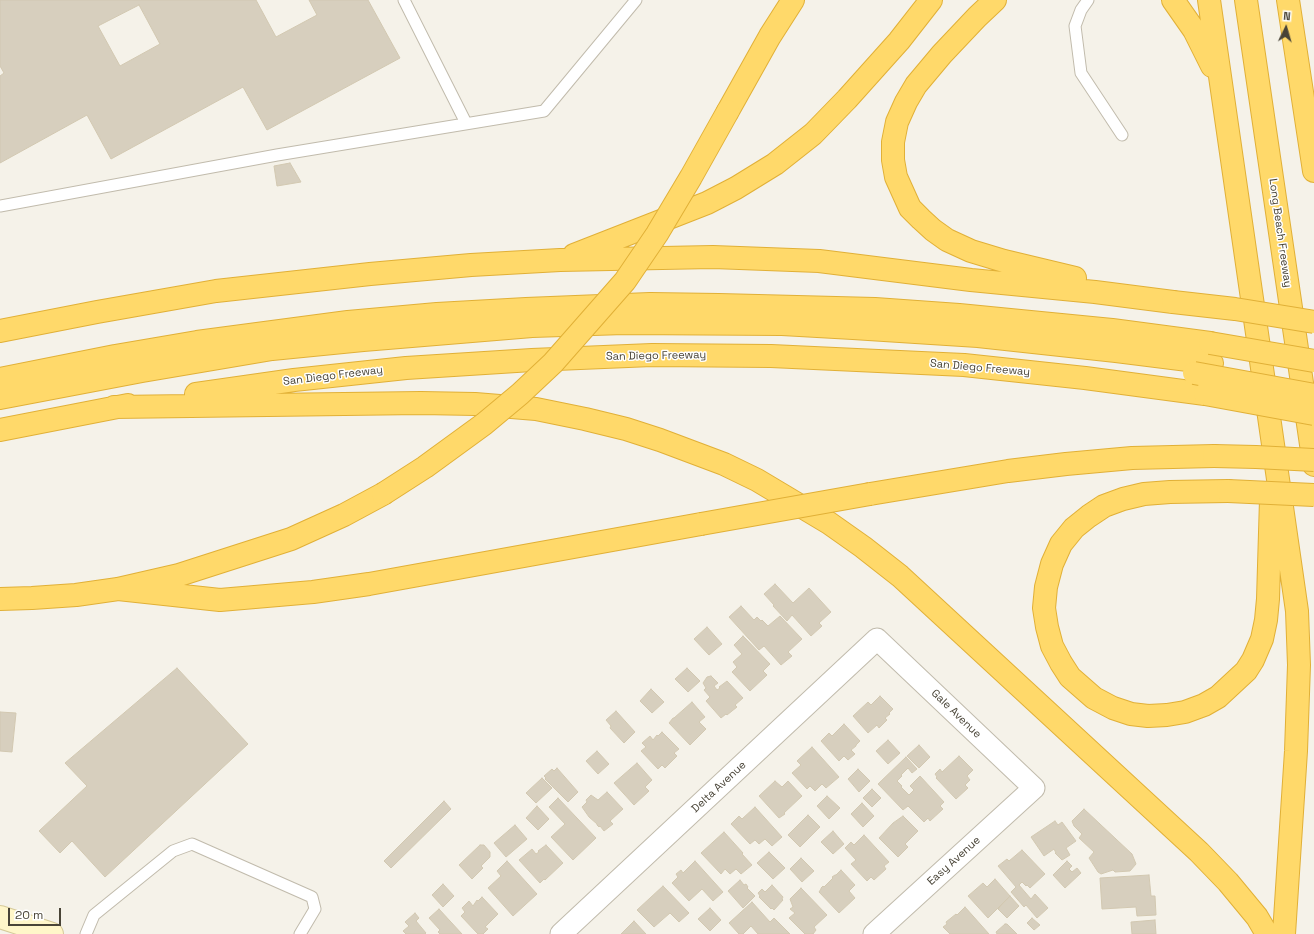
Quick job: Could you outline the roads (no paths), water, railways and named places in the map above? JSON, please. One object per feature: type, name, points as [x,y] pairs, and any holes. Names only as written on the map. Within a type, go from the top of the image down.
[{"type":"highway","points":[[0,599],[69,595],[118,589],[179,576],[290,539],[344,515],[383,494],[425,468],[484,424],[520,394],[553,363],[624,281],[657,234],[691,177],[770,36],[793,0]]},
{"type":"highway","points":[[560,260],[707,203],[736,188],[775,164],[813,134],[847,99],[899,41],[931,0]]},
{"type":"highway","points":[[995,0],[942,54],[916,85],[897,122],[893,142],[893,160],[896,177],[910,208],[921,220],[947,240],[971,251],[1004,261],[1173,302]]},
{"type":"highway","points":[[1173,0],[1194,30],[1221,84]]},
{"type":"highway","points":[[1209,0],[1297,611],[1299,665],[1296,750],[1284,934]]},
{"type":"highway","name":"Long Beach Freeway","points":[[1246,0],[1314,466]]},
{"type":"highway","points":[[1288,0],[1314,171]]},
{"type":"highway","points":[[0,331],[98,312],[216,292],[370,274],[471,265],[560,260],[713,257],[819,261],[1236,309],[1314,322]]},
{"type":"highway","points":[[0,379],[115,356],[197,342],[348,322],[444,313],[526,309],[719,304],[875,309],[959,315],[1112,330],[1314,394]]},
{"type":"highway","points":[[0,398],[142,371],[272,349],[532,326],[616,323],[782,324],[978,336],[1206,360],[1314,382]]},
{"type":"highway","points":[[0,410],[211,372],[284,361],[533,338],[777,335],[979,348],[1081,358],[1314,361]]},
{"type":"highway","name":"San Diego Freeway","points":[[0,430],[114,407],[294,380],[398,369],[532,360],[652,355],[778,356],[964,365],[1085,378],[1205,394],[1314,414]]},
{"type":"highway","points":[[114,407],[421,402],[475,404],[528,409],[585,419],[660,440],[724,464],[757,480],[829,523],[900,576],[1199,852],[1228,882],[1257,917],[1267,934]]},
{"type":"highway","points":[[1272,438],[1268,599],[1266,620],[1262,639],[1253,660],[1246,671],[1218,697],[1204,705],[1185,712],[1148,716],[1131,714],[1113,708],[1094,698],[1070,677],[1061,663],[1050,640],[1044,608],[1046,587],[1052,564],[1061,544],[1074,528],[1089,516],[1104,506],[1123,499],[1144,494],[1228,491],[1314,495]]},
{"type":"highway","points":[[118,589],[220,600],[313,592],[369,584],[870,494],[1008,471],[1132,458],[1214,456],[1314,460]]},
{"type":"main road","points":[[0,917],[52,934]]},
{"type":"street","name":"Gale Avenue","points":[[877,639],[1034,788]]},
{"type":"street","name":"Delta Avenue","points":[[561,934],[877,639]]},
{"type":"street","name":"Easy Avenue","points":[[874,934],[1034,788]]},
{"type":"lane","points":[[404,0],[466,123]]},
{"type":"lane","points":[[0,206],[277,155],[544,111],[636,0]]},
{"type":"lane","points":[[1088,0],[1081,10],[1075,26],[1082,73],[1122,135]]},
{"type":"lane","points":[[86,934],[94,915],[174,851],[192,844],[312,898],[314,909],[300,934]]}]
